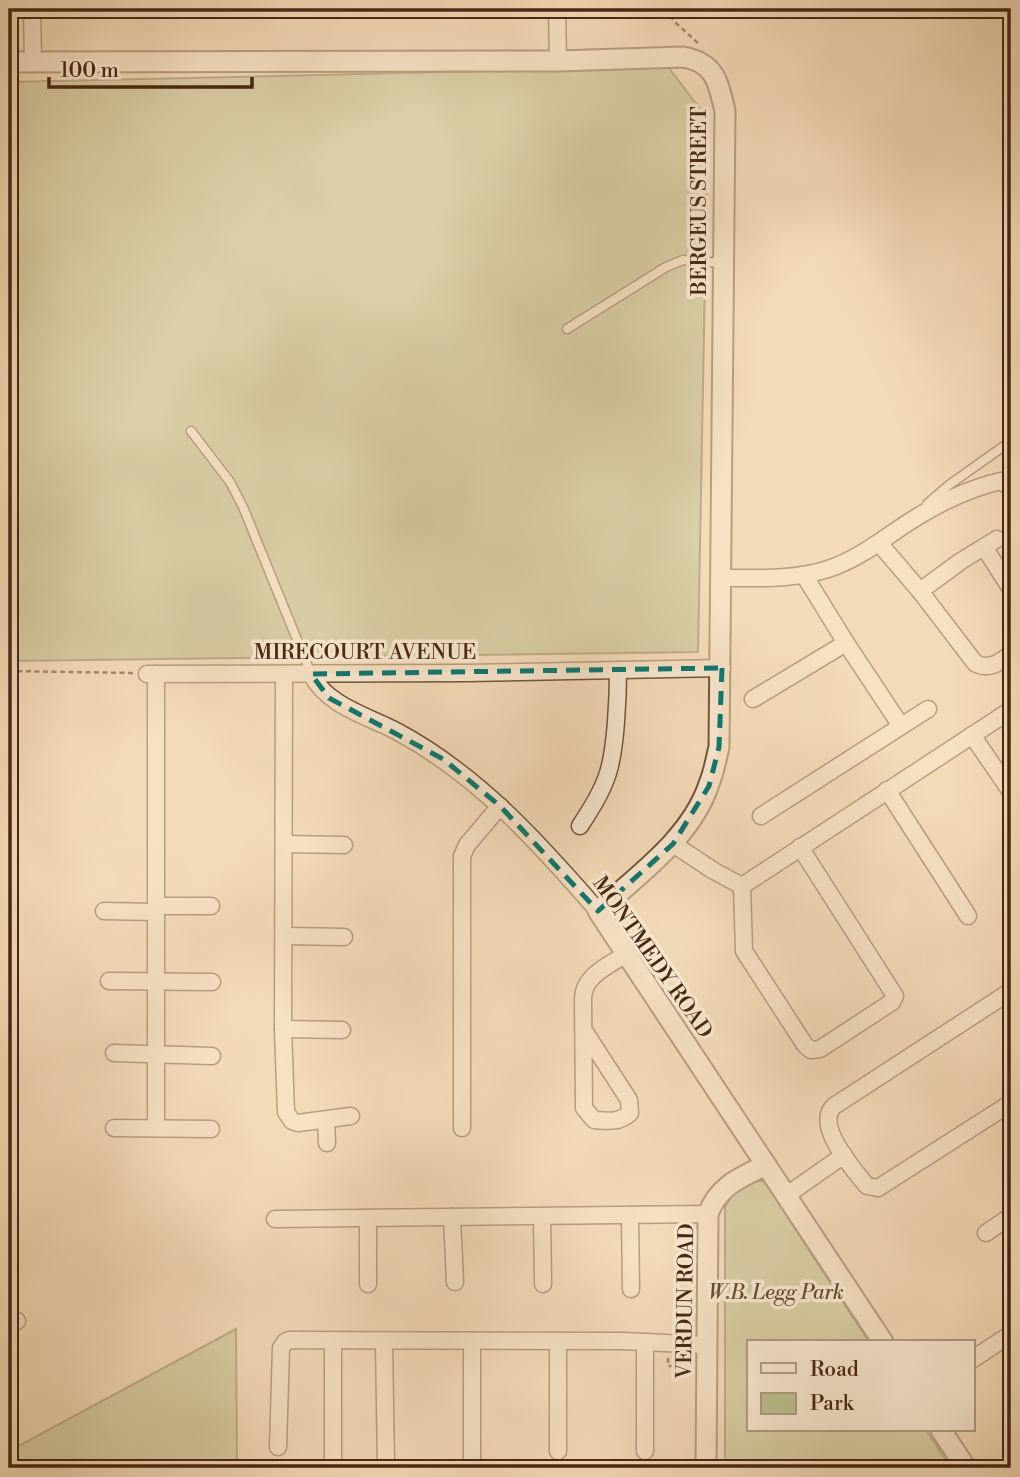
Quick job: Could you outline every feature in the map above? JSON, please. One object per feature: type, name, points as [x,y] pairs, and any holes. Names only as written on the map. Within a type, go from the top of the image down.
[{"type":"street","points":[[32,9],[33,63]]},
{"type":"street","points":[[557,9],[558,61]]},
{"type":"street","points":[[9,62],[558,61],[683,57],[695,59],[708,66]]},
{"type":"street","name":"BERGEUS STREET","points":[[598,911],[673,844],[709,786],[719,747],[722,668],[722,263],[725,111],[715,75],[708,66]]},
{"type":"street","points":[[721,578],[804,575],[849,561],[944,501],[978,486],[1001,481],[1011,488]]},
{"type":"street","points":[[879,543],[975,663],[988,667],[1011,654]]},
{"type":"street","points":[[920,591],[991,543],[1011,589]]},
{"type":"street","points":[[804,575],[901,726]]},
{"type":"street","points":[[753,699],[846,643]]},
{"type":"street","name":"MIRECOURT AVENUE","points":[[152,674],[285,675],[722,668]]},
{"type":"street","points":[[580,826],[598,797],[610,769],[618,670]]},
{"type":"street","points":[[152,674],[156,1128]]},
{"type":"street","name":"MONTMEDY ROAD","points":[[311,674],[317,686],[329,698],[399,733],[443,759],[500,806],[555,861],[598,911],[882,1340]]},
{"type":"street","points":[[285,675],[285,1106],[288,1117],[298,1123],[351,1116]]},
{"type":"street","points":[[761,816],[928,709]]},
{"type":"street","points":[[742,886],[1011,710]]},
{"type":"street","points":[[972,735],[1011,792]]},
{"type":"street","points":[[887,790],[968,916]]},
{"type":"street","points":[[462,1128],[462,856],[467,845],[500,806]]},
{"type":"street","points":[[284,844],[344,845]]},
{"type":"street","points":[[673,844],[742,886]]},
{"type":"street","points":[[742,886],[744,951],[805,1045],[811,1050],[820,1049],[892,1002],[895,996],[800,847]]},
{"type":"street","points":[[104,911],[211,906]]},
{"type":"street","points":[[285,936],[344,937]]},
{"type":"street","points":[[583,1029],[629,1100],[630,1113],[617,1121],[594,1120],[587,1115],[584,1108],[583,1029],[583,989],[587,981],[628,953]]},
{"type":"street","points":[[109,981],[212,982]]},
{"type":"street","points":[[1011,991],[831,1108],[828,1127],[867,1186],[874,1189],[883,1187],[1011,1103]]},
{"type":"street","points":[[284,1029],[342,1030]]},
{"type":"street","points":[[114,1053],[212,1056]]},
{"type":"street","points":[[326,1120],[327,1143]]},
{"type":"street","points":[[114,1128],[211,1129]]},
{"type":"street","points":[[787,1195],[844,1154]]},
{"type":"street","name":"VERDUN ROAD","points":[[706,1468],[708,1214],[713,1201],[727,1186],[766,1165]]},
{"type":"street","points":[[275,1219],[708,1214]]},
{"type":"street","points":[[630,1215],[631,1289]]},
{"type":"street","points":[[542,1216],[543,1284]]},
{"type":"street","points":[[986,1233],[1011,1216]]},
{"type":"street","points":[[452,1217],[455,1282]]},
{"type":"street","points":[[368,1218],[368,1284]]},
{"type":"street","points":[[974,1358],[1011,1334]]},
{"type":"street","points":[[278,1447],[281,1348],[334,1344],[558,1344],[706,1349]]},
{"type":"street","points":[[333,1468],[334,1344]]},
{"type":"street","points":[[472,1344],[472,1468]]},
{"type":"street","points":[[558,1344],[558,1451]]},
{"type":"street","points":[[384,1345],[386,1468]]},
{"type":"street","points":[[645,1346],[668,1352],[706,1349]]},
{"type":"street","points":[[645,1346],[645,1451]]},
{"type":"street","points":[[942,1432],[967,1468]]},
{"type":"lane","points":[[567,329],[666,267],[683,260],[722,263]]},
{"type":"lane","points":[[191,431],[230,482],[243,507],[311,674]]},
{"type":"lane","points":[[897,530],[949,485],[1011,441]]},
{"type":"path","points":[[666,9],[676,23],[699,43],[708,66]]},
{"type":"path","points":[[9,671],[152,674]]},
{"type":"path","points":[[668,1352],[668,1366],[687,1366]]},
{"type":"highlighted area","points":[[722,668],[719,747],[709,786],[673,844],[598,911],[500,806],[443,759],[329,698],[311,674]]},
{"type":"green space","points":[[668,67],[708,119],[698,652],[9,661],[9,82]]},
{"type":"green space","name":"W.B. Legg Park","points":[[750,1181],[764,1181],[868,1340],[747,1340],[747,1432],[927,1432],[951,1468],[725,1468],[725,1207],[736,1189]]},
{"type":"green space","points":[[236,1329],[237,1468],[9,1468],[9,1451]]}]
